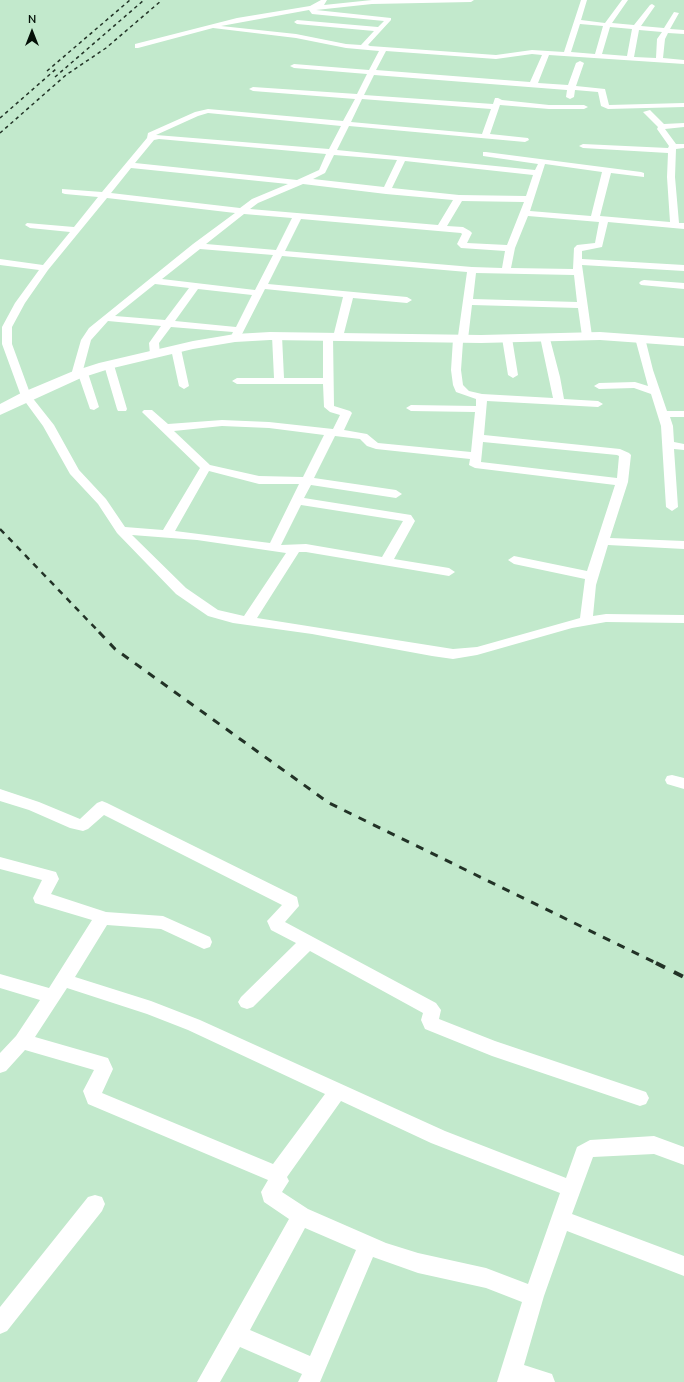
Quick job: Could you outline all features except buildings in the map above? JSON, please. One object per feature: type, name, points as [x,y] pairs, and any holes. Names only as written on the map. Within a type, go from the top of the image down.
[{"type":"street","points":[[312,8],[324,1],[344,0]]},
{"type":"street","points":[[138,46],[241,19],[312,8],[372,2],[472,0]]},
{"type":"street","points":[[567,55],[584,0]]},
{"type":"street","points":[[598,57],[607,25],[625,0]]},
{"type":"street","points":[[630,59],[638,37],[636,28],[652,6]]},
{"type":"street","points":[[312,8],[312,12],[388,19],[364,45],[365,47]]},
{"type":"street","points":[[659,61],[661,39],[676,13]]},
{"type":"street","points":[[297,22],[380,29]]},
{"type":"street","points":[[578,22],[684,32]]},
{"type":"street","points":[[209,27],[296,36],[346,46],[383,50],[496,57],[532,52],[684,62]]},
{"type":"street","points":[[94,407],[80,374],[86,340],[93,330],[196,246],[255,201],[301,182],[322,171],[383,50]]},
{"type":"street","points":[[532,85],[546,53]]},
{"type":"street","points":[[568,108],[571,89],[580,63]]},
{"type":"street","points":[[294,66],[571,89],[601,90],[605,106],[608,107],[684,105]]},
{"type":"street","points":[[486,136],[496,104],[505,83]]},
{"type":"street","points":[[253,89],[359,97],[568,108],[584,107]]},
{"type":"street","points":[[525,140],[346,123],[203,112],[151,135],[151,138],[130,165],[45,268],[17,308],[7,327],[7,344],[26,396],[48,425],[74,472],[102,502],[121,530],[182,591],[213,613],[233,619],[363,638],[432,652],[453,654],[477,651],[571,624],[606,618],[684,619]]},
{"type":"street","points":[[525,213],[680,226],[671,177],[672,149],[661,129],[662,127],[646,112]]},
{"type":"street","points":[[662,127],[684,125]]},
{"type":"street","points":[[151,138],[159,137],[402,158],[538,173]]},
{"type":"street","points":[[583,146],[672,149],[684,146]]},
{"type":"street","points":[[486,154],[641,175]]},
{"type":"street","points":[[386,191],[402,158]]},
{"type":"street","points":[[506,271],[510,248],[525,213],[542,162]]},
{"type":"street","points":[[130,165],[459,198],[530,199]]},
{"type":"street","points":[[587,336],[578,272],[577,248],[599,245],[599,220],[607,171]]},
{"type":"street","points":[[65,191],[242,211],[441,228],[467,232],[462,244],[464,246],[510,248]]},
{"type":"street","points":[[441,228],[459,198]]},
{"type":"street","points":[[0,410],[26,396],[80,374],[109,365],[237,334],[298,216]]},
{"type":"street","points":[[30,225],[77,230]]},
{"type":"street","points":[[196,246],[472,270],[578,272]]},
{"type":"street","points":[[0,262],[45,268]]},
{"type":"street","points":[[577,262],[684,268]]},
{"type":"street","points":[[472,270],[456,370],[460,390],[481,403]]},
{"type":"street","points":[[154,281],[195,286],[349,294],[407,300]]},
{"type":"street","points":[[644,283],[684,286]]},
{"type":"street","points":[[154,354],[154,343],[195,286]]},
{"type":"street","points":[[274,547],[307,481],[346,413],[334,410],[329,406],[329,381],[333,337],[349,294]]},
{"type":"street","points":[[468,302],[583,306]]},
{"type":"street","points":[[106,318],[168,324],[237,334],[277,336],[461,339],[587,336],[640,338],[684,342]]},
{"type":"street","points":[[277,336],[279,381]]},
{"type":"street","points":[[545,337],[555,377],[559,401]]},
{"type":"street","points":[[507,338],[513,375]]},
{"type":"street","points":[[640,338],[655,392],[667,426],[670,445],[670,483],[672,508]]},
{"type":"street","points":[[176,349],[184,386]]},
{"type":"street","points":[[109,365],[122,409]]},
{"type":"street","points":[[237,381],[329,381]]},
{"type":"street","points":[[599,386],[635,385],[655,392]]},
{"type":"street","points":[[411,408],[481,403],[559,401],[598,404]]},
{"type":"street","points":[[481,403],[474,464],[476,466],[622,482]]},
{"type":"street","points":[[148,412],[206,467],[259,480],[307,481],[396,494]]},
{"type":"street","points":[[663,414],[684,414]]},
{"type":"street","points":[[166,428],[222,423],[242,423],[363,436],[371,444],[376,446],[475,456]]},
{"type":"street","points":[[478,438],[620,452],[625,455],[622,482],[615,508],[602,541],[592,576],[586,622]]},
{"type":"street","points":[[670,445],[684,447]]},
{"type":"street","points":[[167,533],[206,467]]},
{"type":"street","points":[[670,483],[684,485]]},
{"type":"street","points":[[297,501],[407,518],[409,521],[386,561]]},
{"type":"street","points":[[121,530],[167,533],[274,547],[295,548],[449,572]]},
{"type":"street","points":[[602,541],[684,545]]},
{"type":"street","points":[[248,621],[295,548]]},
{"type":"street","points":[[514,560],[592,576]]},
{"type":"street","points":[[0,795],[34,806],[70,822],[83,824],[102,807],[291,902],[292,906],[275,921],[275,923],[430,1008],[432,1010],[430,1020],[431,1024],[533,1063],[640,1098]]},
{"type":"street","points":[[0,863],[50,876],[51,879],[40,898],[99,915],[101,918],[162,923],[204,942]]},
{"type":"street","points":[[0,1065],[22,1041],[63,980],[100,922],[101,918]]},
{"type":"street","points":[[247,1002],[308,942]]},
{"type":"street","points":[[63,980],[151,1008],[194,1025],[337,1092],[445,1140],[572,1189]]},
{"type":"street","points":[[0,981],[52,996]]},
{"type":"street","points":[[22,1041],[102,1064],[104,1069],[92,1091],[94,1098],[277,1175],[279,1181],[271,1192],[271,1196],[301,1216],[368,1245],[418,1263],[486,1278],[534,1296]]},
{"type":"street","points":[[277,1175],[337,1092]]},
{"type":"street","points":[[544,1382],[509,1377],[534,1296],[584,1153],[590,1149],[654,1145],[684,1156]]},
{"type":"street","points":[[0,1324],[95,1204]]},
{"type":"street","points":[[208,1382],[236,1335],[301,1216]]},
{"type":"street","points":[[561,1219],[684,1266]]},
{"type":"street","points":[[236,1335],[312,1376],[368,1245]]},
{"type":"railway","points":[[47,71],[130,0]]},
{"type":"railway","points":[[55,77],[144,0]]},
{"type":"railway","points":[[0,133],[66,75],[106,48],[162,0]]},
{"type":"railway","points":[[0,118],[56,69]]},
{"type":"railway","points":[[0,529],[100,633]]},
{"type":"railway","points":[[99,632],[115,649],[329,803],[658,964]]},
{"type":"railway","points":[[658,964],[684,977]]}]
